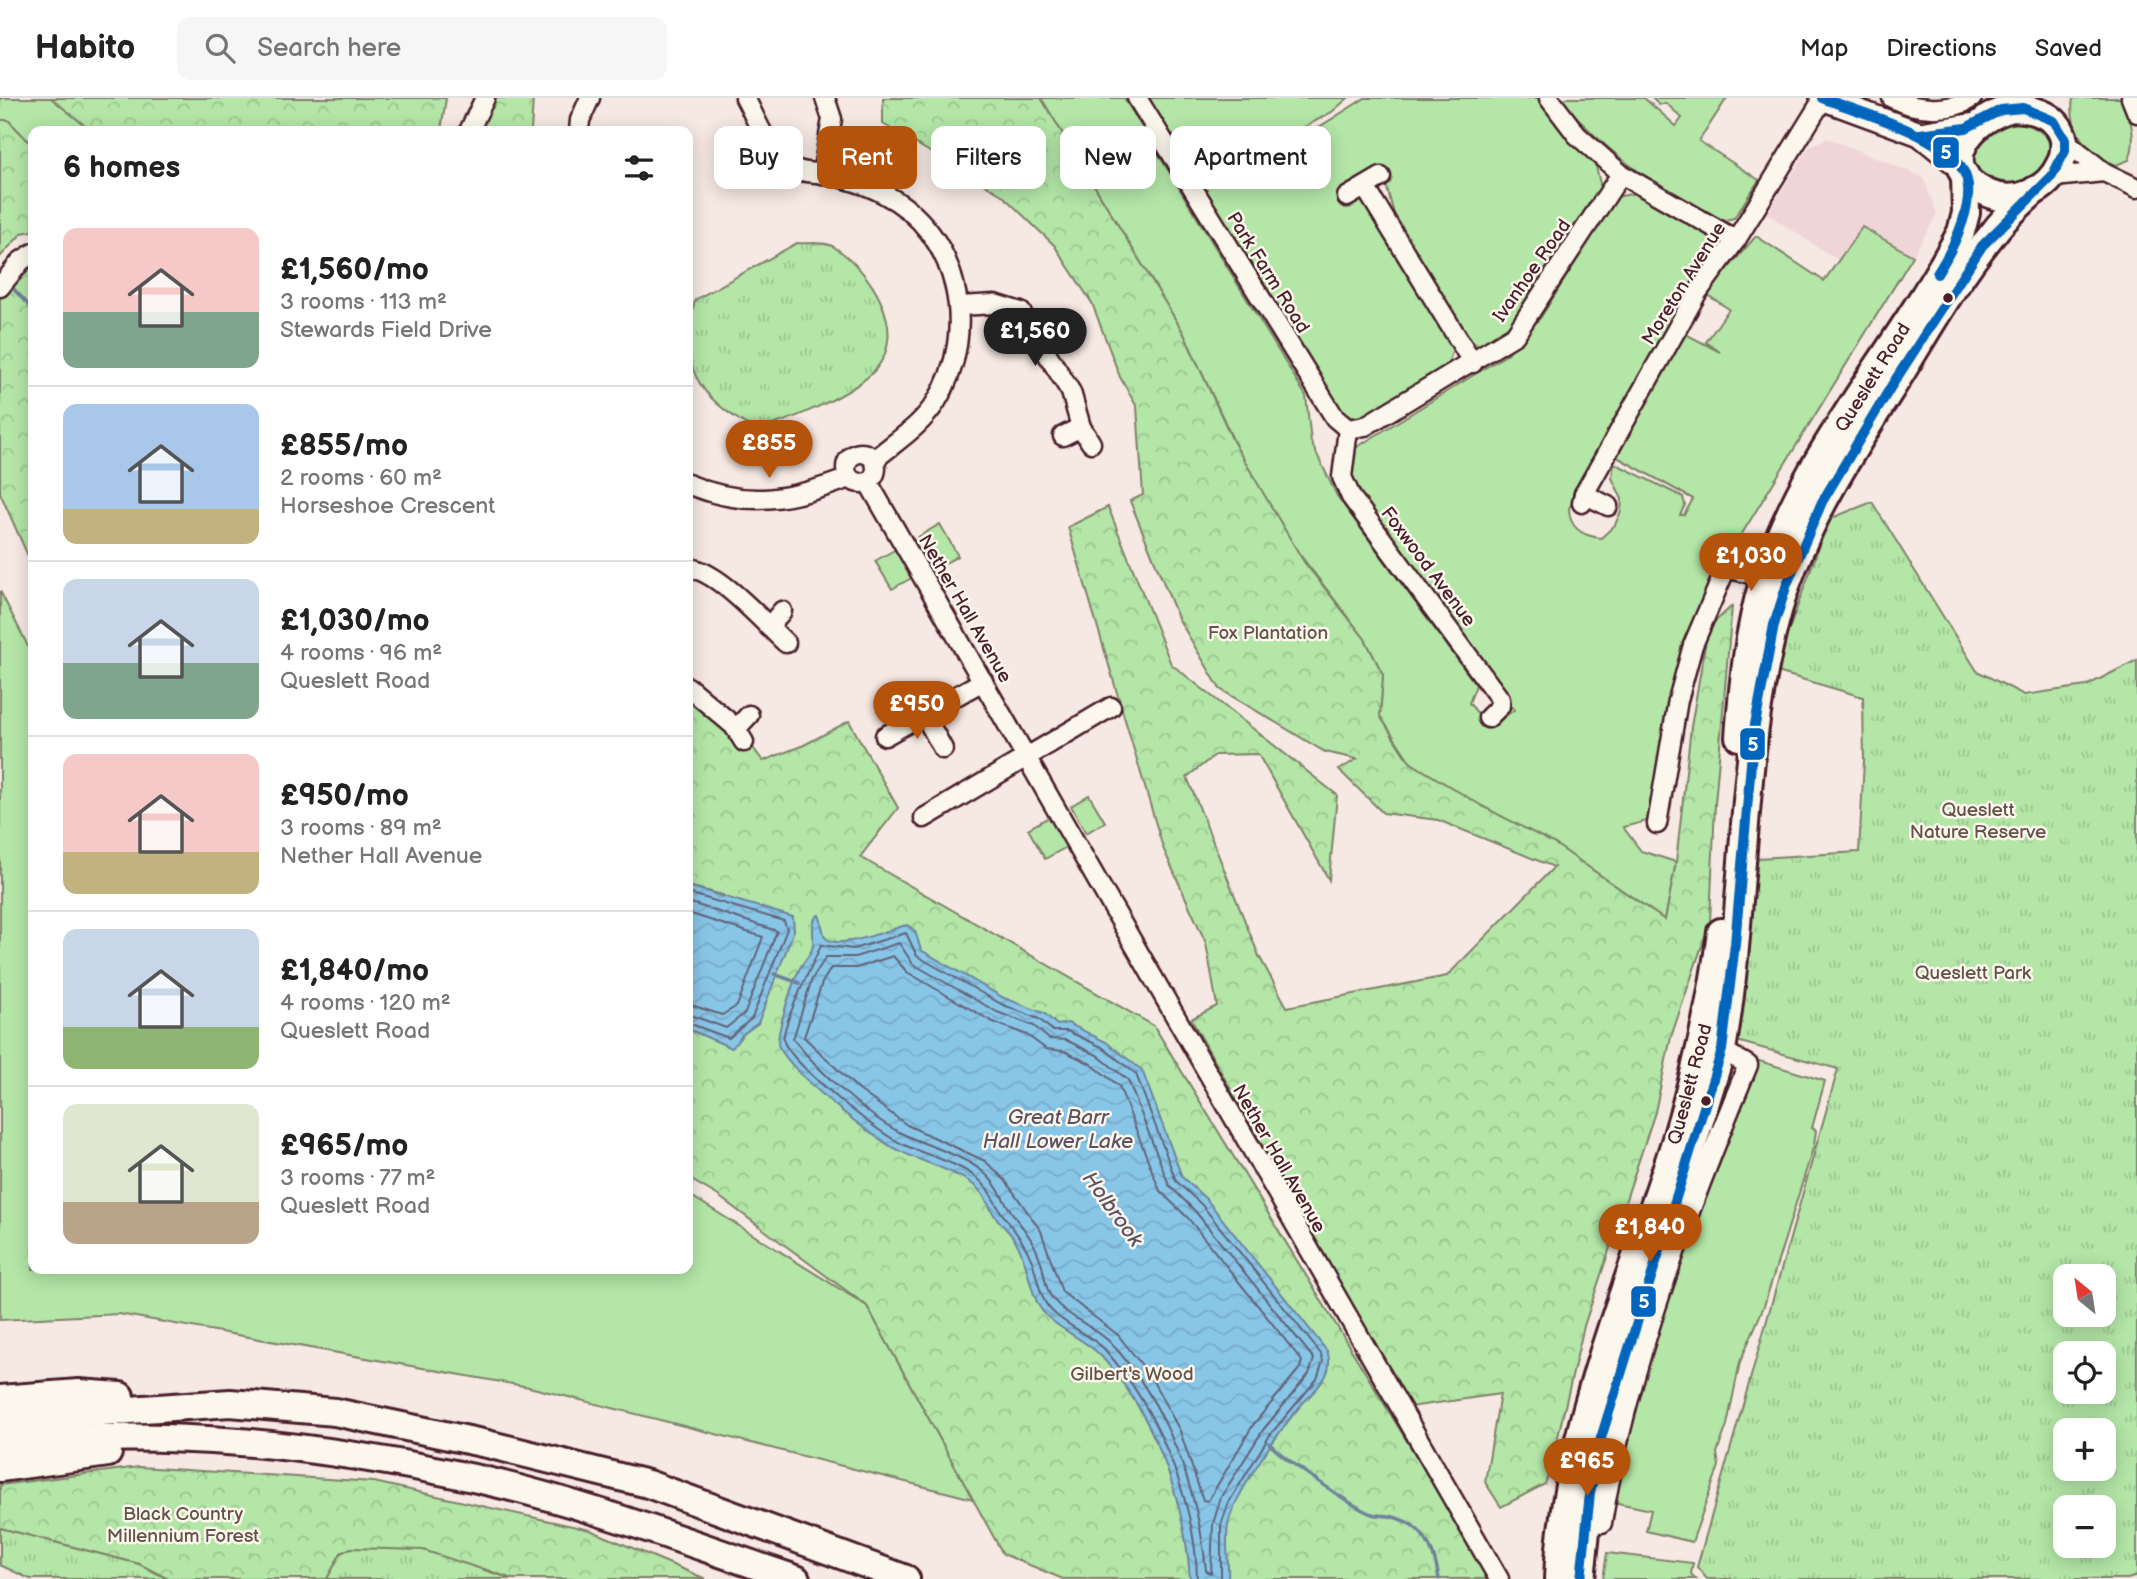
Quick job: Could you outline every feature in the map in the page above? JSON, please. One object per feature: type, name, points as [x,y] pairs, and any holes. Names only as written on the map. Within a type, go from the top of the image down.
[{"type":"highway","points":[[2063,98],[2063,136],[2063,159],[2045,183],[2013,197],[1996,196],[1977,188],[1963,171],[1963,144],[1987,108],[2029,109],[2052,119],[2063,136]]},
{"type":"highway","name":"Queslett Road","points":[[1842,452],[1961,232],[1966,213],[1963,171]]},
{"type":"highway","name":"Queslett Road","points":[[1581,1579],[1590,1493],[1601,1438],[1722,1050],[1733,985],[1751,762],[1774,625],[1776,580],[1788,519],[1842,452],[1996,230],[2045,183]]},
{"type":"highway","name":"Queslett Road","points":[[1558,1579],[1560,1536],[1569,1473],[1629,1275],[1676,1139],[1717,966],[1727,888],[1743,685],[1751,626],[1776,580]]},
{"type":"highway","points":[[0,1399],[79,1393],[335,1412],[487,1444],[648,1484],[906,1579]]},
{"type":"highway","points":[[0,1419],[230,1403]]},
{"type":"highway","points":[[0,1444],[125,1436],[232,1439],[479,1479],[619,1519],[796,1579]]},
{"type":"highway","points":[[0,1468],[232,1439]]},
{"type":"main road","points":[[1822,98],[1920,134],[1963,171]]},
{"type":"main road","points":[[1920,134],[1987,108]]},
{"type":"street","points":[[471,126],[485,98]]},
{"type":"street","points":[[579,126],[590,98]]},
{"type":"street","points":[[745,98],[782,161],[802,172],[817,174]]},
{"type":"street","points":[[825,98],[832,119],[831,126]]},
{"type":"street","name":"Park Farm Road","points":[[1137,98],[1335,418],[1348,429]]},
{"type":"street","points":[[1549,98],[1577,135],[1621,174],[1735,240]]},
{"type":"street","name":"Moreton Avenue","points":[[1608,506],[1583,498],[1697,293],[1735,240],[1822,98]]},
{"type":"street","points":[[1892,98],[1901,103],[1937,108],[1987,108]]},
{"type":"street","points":[[2131,98],[2137,113]]},
{"type":"street","points":[[2063,136],[2104,172],[2135,182]]},
{"type":"street","points":[[2045,183],[2104,172]]},
{"type":"street","name":"Ivanhoe Road","points":[[1348,429],[1365,426],[1473,363],[1515,335],[1621,174]]},
{"type":"street","points":[[1347,197],[1381,177]]},
{"type":"street","points":[[1365,187],[1473,363]]},
{"type":"street","points":[[870,189],[886,194],[920,220],[951,267],[960,306],[949,377],[935,403],[921,422],[874,460]]},
{"type":"street","points":[[3,283],[28,256]]},
{"type":"street","points":[[960,306],[995,304],[1021,312],[1071,392],[1081,427],[1091,443]]},
{"type":"street","points":[[1063,436],[1081,427]]},
{"type":"street","name":"Foxwood Avenue","points":[[1348,429],[1342,477],[1351,497],[1500,699],[1500,706],[1488,718]]},
{"type":"street","points":[[867,454],[874,460],[877,468],[868,482],[860,484],[849,478],[845,471],[851,456],[867,454]]},
{"type":"street","points":[[693,485],[733,497],[769,499],[797,497],[849,478]]},
{"type":"street","name":"Nether Hall Avenue","points":[[868,482],[1406,1423],[1499,1579]]},
{"type":"street","points":[[693,568],[720,582],[786,643]]},
{"type":"street","points":[[1665,815],[1678,700],[1693,645],[1726,568],[1776,580]]},
{"type":"street","points":[[769,627],[782,611]]},
{"type":"street","points":[[885,736],[983,681]]},
{"type":"street","points":[[693,692],[740,735],[749,715]]},
{"type":"street","points":[[924,818],[1111,707]]},
{"type":"street","points":[[924,714],[943,749]]},
{"type":"street","name":"Queslett Road","points":[[1602,1524],[1609,1478],[1658,1298],[1748,1065],[1722,1050]]},
{"type":"shaded area","points":[[1827,138],[1923,177],[1937,214],[1913,256],[1862,227],[1838,260],[1767,214],[1809,147]]},
{"type":"green space","points":[[0,98],[51,98],[86,126],[28,126],[28,141],[8,120],[0,120]]},
{"type":"green space","points":[[51,98],[446,98],[442,126],[86,126]]},
{"type":"green space","points":[[496,98],[533,98],[531,126],[481,126]]},
{"type":"green space","name":"Fox Plantation","points":[[883,98],[1041,98],[1060,129],[1060,189],[1096,189],[1183,332],[1233,441],[1304,562],[1365,639],[1383,675],[1380,716],[1403,753],[1411,763],[1482,806],[1555,844],[1665,920],[1676,862],[1691,727],[1708,628],[1732,606],[1715,804],[1710,922],[1671,1037],[1655,1112],[1584,1326],[1545,1484],[1501,1507],[1485,1482],[1500,1394],[1410,1407],[1191,1019],[1217,1006],[1206,943],[1163,848],[1068,527],[1108,507],[1171,664],[1337,795],[1329,880],[1258,754],[1215,755],[1187,777],[1259,956],[1287,1007],[1447,976],[1554,867],[1438,820],[1383,813],[1339,770],[1357,759],[1325,752],[1220,689],[1178,618],[1130,501],[1143,495],[1137,407],[1120,377],[1092,303],[1054,245],[1002,195],[992,189],[1046,189],[1046,126],[931,126],[931,153],[917,144],[917,126],[883,124]]},
{"type":"green space","points":[[1041,98],[1124,98],[1141,126],[1060,126],[1060,129]]},
{"type":"green space","points":[[1145,98],[1348,98],[1332,112],[1306,126],[1170,126],[1170,139]]},
{"type":"green space","points":[[1365,98],[1539,98],[1570,141],[1595,162],[1601,188],[1534,297],[1502,334],[1483,347],[1464,337],[1397,225],[1385,181],[1352,201],[1360,200],[1370,208],[1453,349],[1446,371],[1364,420],[1340,415],[1201,189],[1331,189],[1331,126],[1321,126]]},
{"type":"green space","points":[[1561,98],[1644,98],[1676,126],[1682,118],[1666,103],[1659,105],[1652,98],[1727,98],[1699,141],[1759,180],[1734,218],[1720,221],[1633,168],[1595,136]]},
{"type":"green space","points":[[2073,98],[2121,98],[2132,129],[2133,145],[2129,160],[2116,165],[2088,147],[2077,130],[2072,110]]},
{"type":"green space","points":[[0,120],[8,120],[28,141],[28,232],[22,233],[0,257]]},
{"type":"green space","points":[[2019,123],[2033,127],[2043,134],[2052,152],[2050,161],[2036,178],[2024,183],[1990,185],[1975,169],[1975,150],[1979,142],[1992,131]]},
{"type":"green space","points":[[1156,150],[1170,173],[1170,189],[1180,189],[1306,396],[1311,442],[1337,496],[1476,685],[1469,703],[1489,727],[1514,710],[1349,478],[1352,450],[1506,355],[1541,317],[1616,197],[1636,193],[1712,238],[1714,260],[1569,508],[1570,515],[1578,530],[1594,537],[1601,538],[1615,525],[1621,511],[1622,499],[1612,478],[1614,463],[1683,497],[1685,505],[1680,515],[1684,515],[1693,499],[1617,457],[1684,333],[1720,352],[1706,342],[1729,309],[1706,294],[1756,236],[1824,281],[1862,227],[1913,256],[1719,571],[1651,820],[1623,827],[1641,851],[1676,862],[1665,920],[1555,844],[1491,812],[1411,763],[1380,716],[1383,675],[1365,639],[1294,547],[1241,457],[1183,332],[1096,189],[1156,189]]},
{"type":"green space","points":[[797,243],[831,245],[861,270],[881,302],[887,320],[885,354],[875,370],[864,380],[836,398],[802,414],[756,430],[719,405],[697,378],[693,367],[695,300]]},
{"type":"green space","points":[[28,272],[28,556],[0,493],[0,298]]},
{"type":"green space","name":"Queslett Park","points":[[1872,502],[1977,671],[2024,695],[2086,686],[2137,660],[2137,1576],[2128,1579],[1707,1579],[1697,1567],[1838,1069],[1733,1040],[1758,858],[1859,852],[1864,761],[1863,697],[1774,671],[1829,519]]},
{"type":"green space","points":[[940,524],[958,556],[936,568],[918,537]]},
{"type":"green space","points":[[898,548],[915,576],[892,589],[875,561]]},
{"type":"green space","points":[[0,591],[28,646],[28,1274],[693,1274],[693,1197],[867,1306],[973,1499],[529,1387],[119,1314],[0,1320]]},
{"type":"green space","name":"Gilbert's Wood","points":[[693,700],[748,741],[763,761],[804,745],[849,721],[898,808],[860,857],[1154,1026],[1491,1579],[1063,1579],[1003,1554],[867,1306],[717,1195],[693,1181],[693,1031],[732,1047],[758,1023],[723,895],[693,887]]},
{"type":"green space","points":[[1089,795],[1105,822],[1086,833],[1071,806]]},
{"type":"green space","points":[[1051,816],[1068,846],[1045,859],[1028,829]]},
{"type":"green space","points":[[1756,1060],[1825,1081],[1812,1128],[1816,1130],[1814,1145],[1764,1306],[1740,1362],[1727,1425],[1717,1453],[1719,1466],[1692,1542],[1646,1531],[1651,1510],[1613,1502],[1653,1336],[1713,1164],[1719,1166]]},
{"type":"green space","name":"Black Country Millennium Forest","points":[[139,1467],[374,1482],[590,1530],[706,1579],[512,1579],[484,1569],[351,1548],[341,1553],[327,1579],[168,1579],[139,1564],[0,1528],[0,1485]]},
{"type":"green space","points":[[0,1528],[139,1564],[168,1579],[30,1579],[0,1565]]},
{"type":"green space","points":[[351,1548],[423,1550],[512,1579],[327,1579],[341,1553]]},
{"type":"green space","points":[[1607,1553],[1693,1563],[1691,1574],[1696,1579],[1603,1579]]},
{"type":"water","points":[[693,887],[793,917],[794,930],[758,1023],[743,1034],[732,1048],[693,1031]]},
{"type":"water","name":"Great Barr Hall Lower Lake","points":[[819,915],[825,937],[831,941],[852,941],[908,925],[915,931],[921,950],[1004,998],[1044,1013],[1057,1025],[1068,1023],[1106,1042],[1142,1070],[1182,1177],[1207,1200],[1327,1351],[1329,1367],[1323,1381],[1270,1446],[1248,1480],[1232,1512],[1227,1532],[1228,1579],[1190,1579],[1182,1520],[1164,1460],[1152,1432],[1120,1379],[1101,1356],[1052,1321],[1039,1306],[1020,1249],[1011,1234],[995,1217],[984,1196],[971,1183],[894,1148],[865,1129],[800,1073],[779,1047],[779,1033],[785,1010],[798,972],[812,949],[813,925]]},
{"type":"waterway","name":"Holbrook","points":[[9,284],[28,305]]},
{"type":"waterway","name":"Holbrook","points":[[774,974],[799,983]]},
{"type":"waterway","name":"Holbrook","points":[[1269,1443],[1302,1470],[1351,1503],[1372,1514],[1401,1519],[1411,1524],[1430,1547],[1439,1579]]},
{"type":"transit line","name":"5","points":[[1822,98],[1917,134],[1949,155],[1961,167],[1967,179],[1967,207],[1957,237],[1937,274]]},
{"type":"transit line","name":"5","points":[[1581,1579],[1590,1493],[1601,1438],[1722,1050],[1735,944],[1754,730],[1774,625],[1787,584],[1822,502],[1892,385],[1982,246],[2052,176],[2065,151],[2065,139],[2054,121],[2023,108],[2001,110],[1966,128],[1920,134]]},
{"type":"park label","name":"Queslett Nature Reserve","points":[[1978,820]]}]
